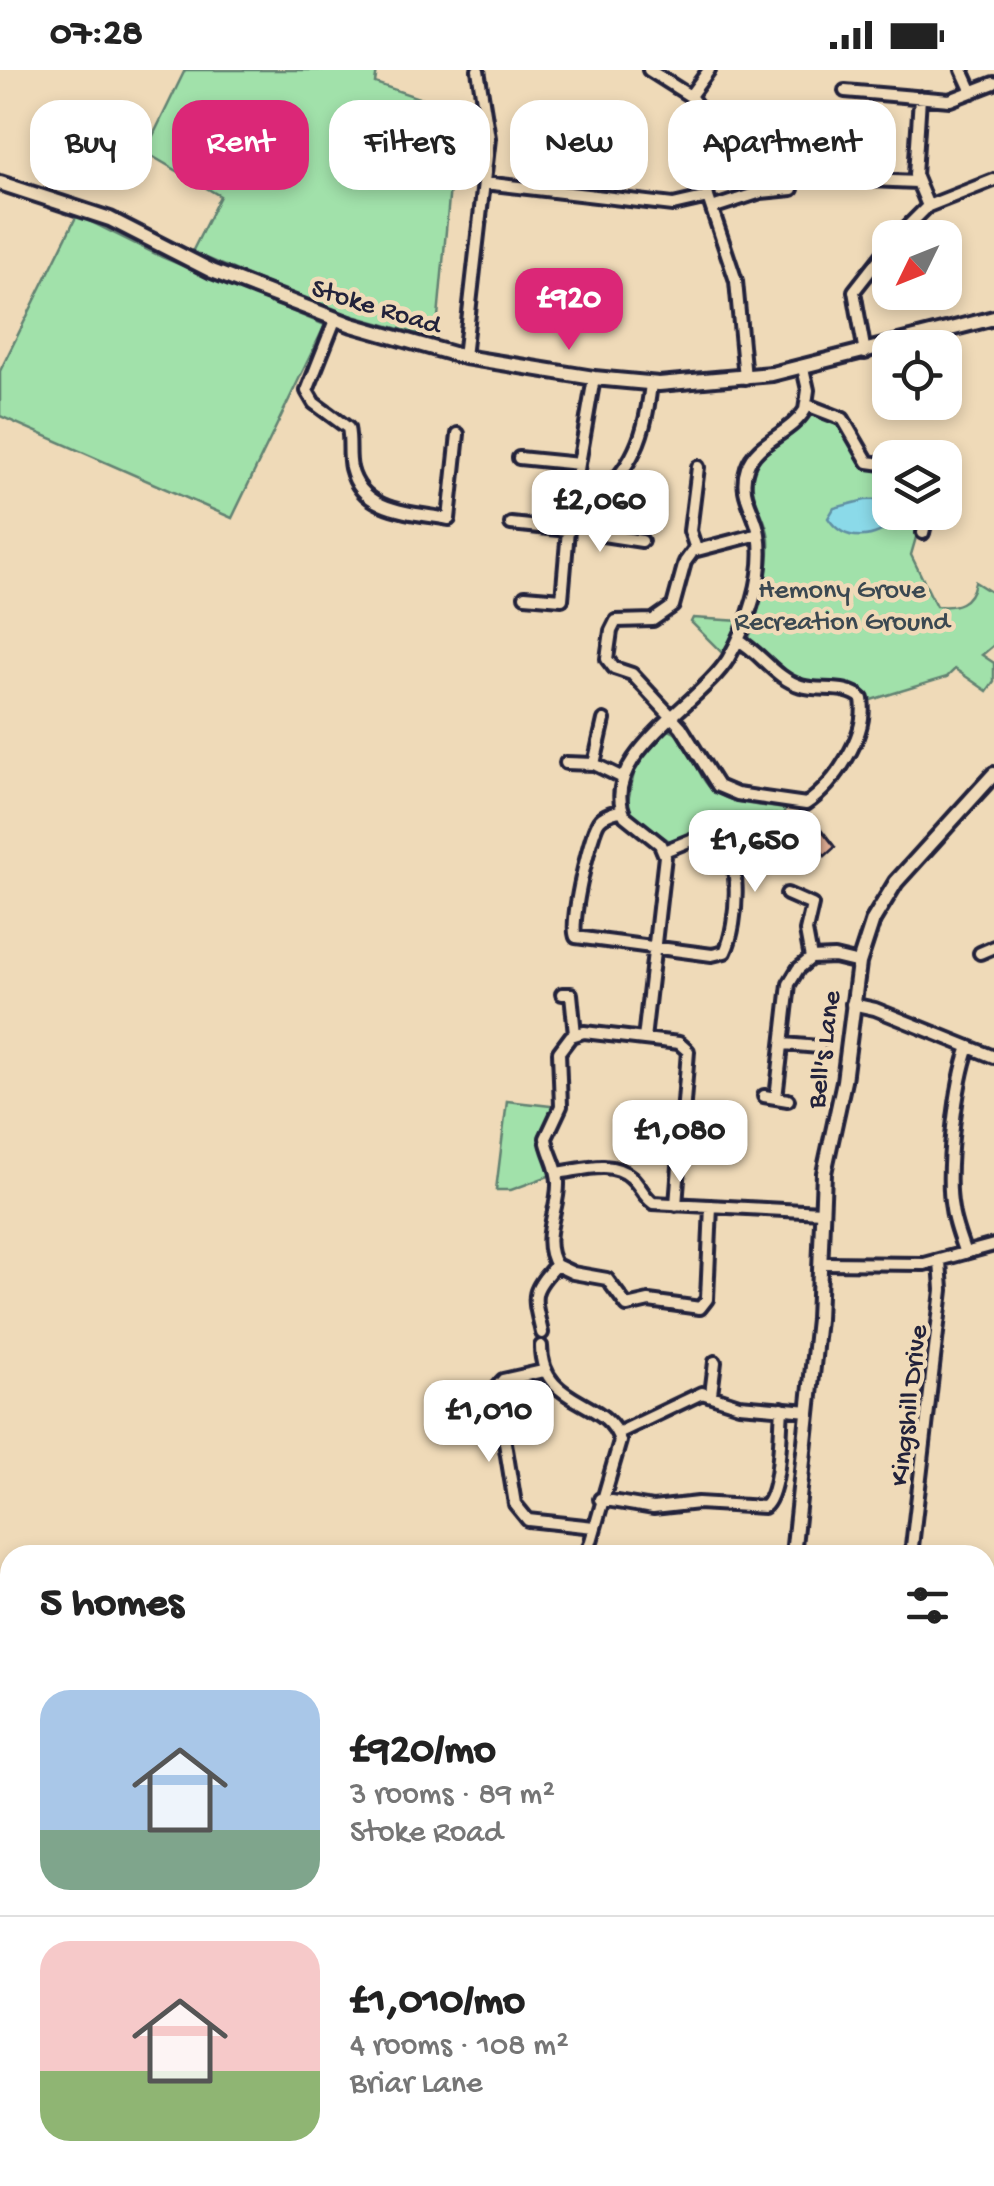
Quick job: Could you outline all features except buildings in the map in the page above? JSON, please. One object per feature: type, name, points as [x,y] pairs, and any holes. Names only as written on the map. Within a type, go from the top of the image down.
[{"type":"street","points":[[478,70],[484,100]]},
{"type":"street","points":[[649,70],[690,96],[701,111],[700,148],[710,202],[736,281],[744,378]]},
{"type":"street","points":[[690,96],[709,70]]},
{"type":"street","points":[[962,70],[972,92]]},
{"type":"street","points":[[845,91],[953,100],[994,83]]},
{"type":"street","points":[[920,98],[917,182],[928,206]]},
{"type":"street","points":[[914,220],[928,206],[994,180]]},
{"type":"street","points":[[896,181],[917,182]]},
{"type":"street","name":"Stoke Road","points":[[0,184],[110,219],[212,271],[335,320],[464,357],[594,378],[651,384],[744,378],[866,353],[994,318]]},
{"type":"street","points":[[490,184],[682,205],[782,190]]},
{"type":"street","points":[[464,357],[483,190]]},
{"type":"street","points":[[866,353],[854,305],[855,289],[872,268]]},
{"type":"street","points":[[335,320],[307,391],[314,404],[348,428],[353,474],[367,496],[387,508],[449,519],[458,434]]},
{"type":"street","points":[[644,1038],[664,852],[657,841],[631,824],[622,810],[624,778],[634,755],[714,678],[748,618],[759,534],[745,496],[748,466],[759,450],[802,415],[807,405],[802,368]]},
{"type":"street","points":[[577,516],[579,464],[594,378]]},
{"type":"street","points":[[525,596],[562,599],[568,530],[632,459],[644,435],[651,384]]},
{"type":"street","points":[[807,405],[843,419],[868,462],[872,463]]},
{"type":"street","points":[[520,458],[579,464]]},
{"type":"street","points":[[696,550],[690,531],[698,466]]},
{"type":"street","points":[[577,516],[603,535],[642,541]]},
{"type":"street","points":[[510,524],[568,530]]},
{"type":"street","points":[[738,640],[758,652],[793,684],[852,692],[862,698],[859,730],[836,772],[812,800],[802,804],[730,792],[711,779],[695,746],[673,718],[632,674],[612,666],[607,656],[610,630],[618,620],[654,620],[673,606],[685,562],[696,550],[759,534]]},
{"type":"street","points":[[594,764],[604,720]]},
{"type":"street","points":[[566,764],[594,764],[624,778]]},
{"type":"street","name":"Bell's Lane","points":[[794,1545],[822,1263],[824,1173],[847,1066],[859,962],[874,920],[896,882],[994,774]]},
{"type":"street","points":[[622,810],[598,822],[586,874],[576,892],[572,929],[582,940],[712,955],[725,952],[737,881],[722,839],[714,832],[664,852]]},
{"type":"street","points":[[787,894],[812,905],[806,930],[811,958]]},
{"type":"street","points":[[980,953],[994,947]]},
{"type":"street","points":[[776,1098],[788,984],[811,958],[859,962]]},
{"type":"street","points":[[562,994],[572,994],[575,1034],[559,1052],[561,1106],[546,1138],[558,1174],[550,1246],[556,1265],[573,1273],[608,1279],[627,1306],[649,1301],[703,1306],[707,1299],[711,1206]]},
{"type":"street","points":[[852,1004],[874,1009],[994,1057]]},
{"type":"street","points":[[575,1034],[682,1044],[690,1056],[676,1205]]},
{"type":"street","points":[[784,1044],[819,1048]]},
{"type":"street","points":[[965,1254],[950,1188],[960,1078],[969,1047]]},
{"type":"street","points":[[558,1174],[602,1166],[616,1168],[632,1178],[650,1202],[822,1212]]},
{"type":"street","points":[[822,1263],[909,1265],[940,1261],[994,1244]]},
{"type":"street","name":"Kingshill Drive","points":[[911,1545],[942,1290],[940,1261]]},
{"type":"street","points":[[542,1333],[535,1292],[556,1265]]},
{"type":"street","points":[[541,1346],[543,1371],[559,1390],[618,1433]]},
{"type":"street","points":[[711,1394],[714,1362]]},
{"type":"street","points":[[543,1371],[504,1380],[496,1388],[515,1504],[528,1520],[594,1527]]},
{"type":"street","points":[[618,1433],[686,1398],[711,1394],[739,1405],[809,1411]]},
{"type":"street","points":[[600,1499],[653,1508],[698,1503],[764,1507],[774,1488],[782,1408]]},
{"type":"street","points":[[590,1545],[600,1499],[617,1458],[618,1433]]},
{"type":"green space","points":[[185,70],[377,70],[375,83],[425,100],[329,100],[329,190],[450,190],[436,339],[328,309],[192,252],[220,196],[210,190],[309,190],[309,100],[172,100],[172,168],[152,156],[152,138]]},
{"type":"green space","points":[[77,215],[162,257],[325,325],[232,518],[0,416],[0,371]]},
{"type":"green space","name":"Hemony Grove Recreation Ground","points":[[813,412],[844,428],[860,460],[872,468],[872,530],[918,530],[911,555],[936,606],[961,603],[970,595],[975,582],[994,594],[994,645],[982,655],[994,663],[994,681],[987,691],[955,669],[947,677],[871,700],[862,689],[795,679],[749,638],[764,589],[769,551],[753,475],[768,450]]},
{"type":"green space","points":[[693,618],[740,621],[723,654],[691,622]]},
{"type":"green space","points":[[669,730],[684,741],[702,777],[715,792],[739,802],[785,809],[783,815],[735,814],[720,828],[705,827],[670,841],[640,823],[627,806],[636,764]]},
{"type":"green space","points":[[507,1101],[559,1107],[543,1130],[546,1156],[554,1174],[511,1190],[496,1190]]},
{"type":"water","points":[[872,500],[872,530],[883,530],[879,532],[852,535],[828,518],[834,508]]}]
